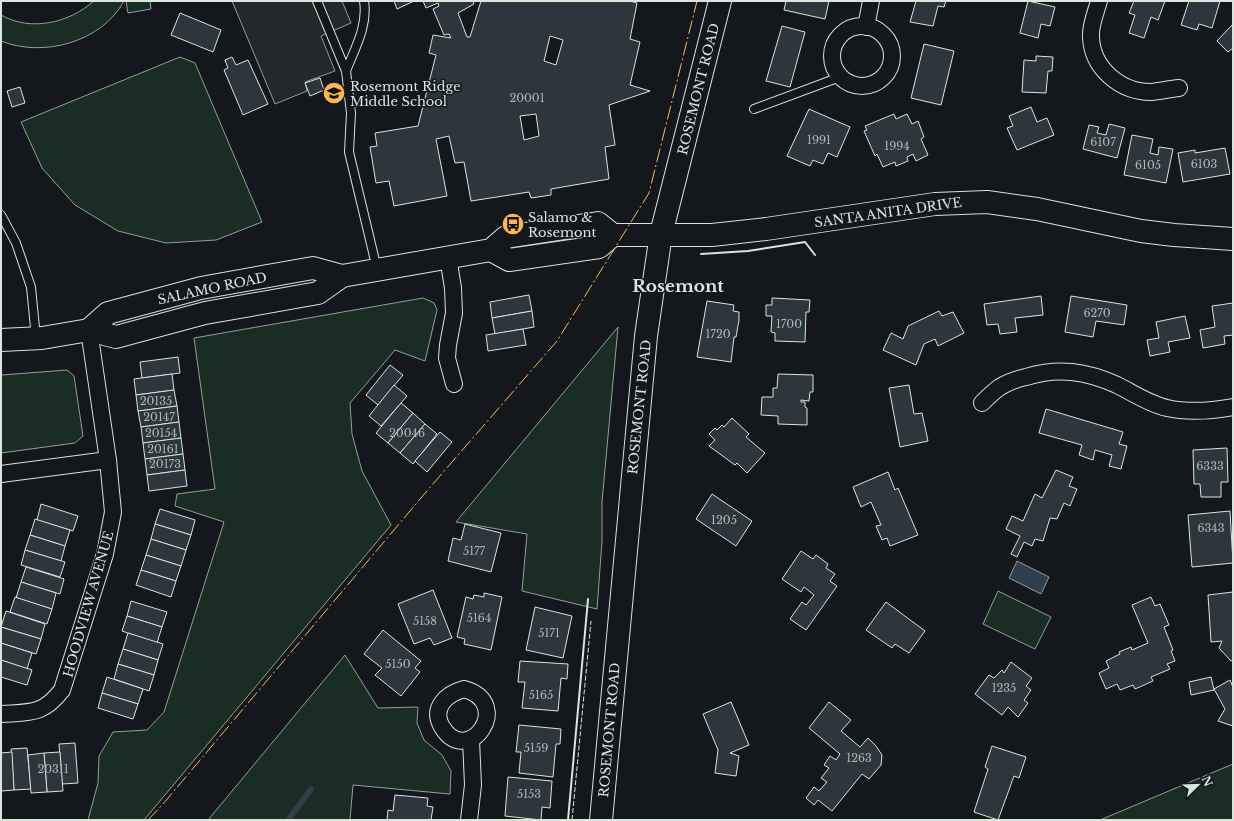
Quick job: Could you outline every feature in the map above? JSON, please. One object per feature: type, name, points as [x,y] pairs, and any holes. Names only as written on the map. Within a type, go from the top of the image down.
[{"type":"main road","name":"ROSEMONT ROAD","points":[[601,820],[645,343],[661,234],[720,1]]},
{"type":"main road","name":"SANTA ANITA DRIVE","points":[[661,234],[712,235],[738,233],[935,204],[987,202],[1019,205],[1141,231],[1182,236],[1233,239]]},
{"type":"main road","name":"SALAMO ROAD","points":[[1,340],[36,338],[89,330],[116,337],[205,313],[318,293],[342,276],[491,250],[506,237],[568,227],[598,223],[613,234],[661,234]]},
{"type":"street","points":[[866,27],[872,1]]},
{"type":"street","points":[[1098,1],[1091,36],[1097,62],[1105,72],[1126,87],[1150,92],[1179,88]]},
{"type":"street","points":[[866,27],[876,30],[890,44],[892,55],[890,68],[886,76],[872,85],[859,86],[849,84],[840,77],[834,64],[832,52],[839,38],[851,28],[866,27]]},
{"type":"street","points":[[448,257],[453,288],[454,313],[447,358],[454,384]]},
{"type":"street","name":"HOODVIEW AVENUE","points":[[1,714],[36,712],[50,704],[62,690],[66,682],[105,554],[114,512],[89,330]]},
{"type":"street","points":[[982,402],[1001,387],[1017,380],[1041,372],[1060,370],[1078,372],[1100,378],[1165,408],[1201,412],[1233,407]]},
{"type":"street","points":[[1,474],[108,460]]},
{"type":"street","points":[[470,820],[473,785],[471,740]]},
{"type":"lane","points":[[317,1],[346,71],[351,113],[349,152],[377,270]]},
{"type":"lane","points":[[346,71],[364,26],[366,13],[364,1]]},
{"type":"lane","points":[[754,109],[840,77]]},
{"type":"lane","points":[[1,215],[16,243],[31,287],[36,338]]},
{"type":"green space","points":[[94,1],[124,1],[114,15],[101,27],[70,43],[53,47],[35,48],[17,46],[1,41],[1,15],[25,23],[49,23],[73,15]]},
{"type":"green space","points":[[126,1],[150,1],[151,9],[128,13]]},
{"type":"green space","points":[[180,57],[195,63],[262,222],[216,240],[166,243],[118,231],[75,205],[42,168],[21,122]]},
{"type":"green space","points":[[423,298],[434,303],[437,310],[425,361],[395,350],[350,403],[352,434],[362,471],[391,525],[144,820],[88,820],[98,783],[99,756],[113,732],[147,730],[164,712],[224,522],[175,506],[177,494],[215,489],[194,338]]},
{"type":"green space","points":[[618,327],[602,502],[602,541],[597,609],[522,591],[527,534],[456,522]]},
{"type":"green space","points":[[67,370],[74,376],[83,436],[75,443],[1,453],[1,375]]},
{"type":"green space","points":[[998,591],[1051,617],[1035,649],[983,624]]},
{"type":"green space","points":[[345,655],[378,708],[418,707],[417,723],[424,740],[442,755],[451,771],[450,794],[353,785],[350,820],[208,820]]},
{"type":"green space","points":[[1233,764],[1233,820],[1100,820]]},
{"type":"shaded area","points":[[232,1],[342,1],[351,23],[321,36],[335,71],[305,82],[307,91],[275,104]]},
{"type":"water","points":[[1017,561],[1049,577],[1041,594],[1009,578]]},
{"type":"building","points":[[394,1],[414,1],[397,9]]},
{"type":"building","name":"Rosemont Ridge Middle School","points":[[423,1],[473,1],[474,4],[458,13],[467,37],[470,37],[481,1],[630,1],[637,3],[630,39],[640,42],[630,85],[650,91],[609,105],[615,145],[605,147],[609,179],[551,189],[551,195],[531,198],[529,192],[471,201],[464,162],[455,163],[449,136],[436,139],[447,196],[394,206],[389,181],[376,183],[370,147],[377,146],[375,133],[418,126],[436,55],[429,53],[433,35],[451,38],[449,34],[444,35],[433,9],[439,6],[438,3],[426,8]],"holes":[[[550,36],[563,40],[556,65],[544,61]],[[536,114],[539,136],[524,140],[520,116]]]},
{"type":"building","points":[[786,1],[829,1],[825,19],[784,10]]},
{"type":"building","points":[[916,1],[946,1],[944,7],[938,6],[933,26],[910,22]]},
{"type":"building","points":[[1028,1],[1055,7],[1050,26],[1041,24],[1038,38],[1020,33]]},
{"type":"building","points":[[1134,1],[1165,1],[1158,20],[1151,17],[1144,38],[1129,33],[1135,15],[1129,13]]},
{"type":"building","points":[[1189,1],[1220,1],[1212,28],[1199,24],[1197,30],[1181,25]]},
{"type":"building","points":[[180,13],[221,30],[213,52],[171,35]]},
{"type":"building","points":[[1233,24],[1233,48],[1228,52],[1217,41]]},
{"type":"building","points":[[782,26],[805,32],[790,87],[766,81]]},
{"type":"building","points":[[924,44],[954,51],[941,105],[911,98]]},
{"type":"building","points":[[1036,56],[1053,57],[1052,71],[1048,71],[1046,93],[1022,92],[1024,60],[1036,61]]},
{"type":"building","points":[[232,57],[236,65],[248,60],[268,104],[243,115],[224,70],[228,68],[225,60]]},
{"type":"building","points":[[320,78],[324,90],[310,96],[305,83]]},
{"type":"building","points":[[20,87],[25,103],[12,107],[7,91]]},
{"type":"building","points":[[1031,107],[1037,122],[1047,118],[1054,135],[1017,150],[1007,128],[1013,126],[1009,116]]},
{"type":"building","points":[[809,109],[850,127],[837,157],[828,153],[823,164],[813,160],[810,166],[787,156]]},
{"type":"building","points":[[894,114],[896,119],[907,114],[912,124],[918,121],[924,137],[921,139],[928,155],[916,161],[913,154],[907,157],[908,161],[896,166],[895,162],[883,167],[877,154],[875,156],[864,131],[867,130],[865,126]]},
{"type":"building","points":[[1109,124],[1125,128],[1117,158],[1083,149],[1089,125],[1099,127],[1097,133],[1106,135]]},
{"type":"building","points":[[1132,135],[1153,139],[1150,153],[1158,155],[1159,147],[1173,149],[1166,183],[1124,175]]},
{"type":"building","points":[[1225,148],[1230,174],[1183,182],[1178,153],[1195,150],[1195,153]]},
{"type":"building","points":[[529,295],[532,311],[492,318],[490,302]]},
{"type":"building","points":[[1041,296],[1043,315],[1015,318],[1017,332],[1000,334],[998,324],[987,325],[984,304]]},
{"type":"building","points":[[1071,296],[1127,305],[1124,325],[1096,321],[1093,337],[1065,332]]},
{"type":"building","points":[[772,298],[810,300],[809,312],[806,312],[805,342],[775,341],[775,333],[771,332],[772,316],[766,316],[766,305],[772,305]]},
{"type":"building","points":[[707,301],[734,305],[733,311],[739,312],[739,320],[736,337],[734,337],[731,362],[697,357]]},
{"type":"building","points":[[1233,303],[1233,335],[1224,336],[1225,344],[1203,348],[1200,330],[1215,327],[1212,306]]},
{"type":"building","points":[[532,311],[534,327],[495,334],[492,318]]},
{"type":"building","points":[[939,311],[942,316],[953,312],[964,333],[938,346],[935,339],[924,344],[916,365],[883,350],[891,333],[903,339],[908,326]]},
{"type":"building","points":[[1185,316],[1190,338],[1168,342],[1170,352],[1150,356],[1147,340],[1159,338],[1156,322]]},
{"type":"building","points":[[523,329],[526,345],[488,351],[486,335]]},
{"type":"building","points":[[178,357],[180,373],[142,378],[140,362]]},
{"type":"building","points":[[390,365],[403,375],[378,405],[366,395]]},
{"type":"building","points":[[172,374],[174,390],[136,395],[134,379]]},
{"type":"building","points":[[778,374],[813,375],[813,392],[810,392],[809,401],[801,400],[801,402],[805,402],[805,407],[807,408],[807,425],[778,424],[778,416],[761,415],[762,397],[773,397],[773,388],[777,388]]},
{"type":"building","points":[[394,385],[407,396],[381,426],[369,416]]},
{"type":"building","points":[[909,385],[914,414],[922,413],[928,441],[900,447],[889,388]]},
{"type":"building","points":[[174,390],[177,406],[138,411],[136,395]]},
{"type":"building","points":[[401,403],[413,413],[388,443],[376,433]]},
{"type":"building","points":[[177,406],[179,422],[141,427],[138,411]]},
{"type":"building","points":[[1046,409],[1123,432],[1119,444],[1127,446],[1121,469],[1109,466],[1112,455],[1095,450],[1093,460],[1079,455],[1082,445],[1039,433]]},
{"type":"building","points":[[413,413],[425,424],[400,453],[388,443]]},
{"type":"building","points":[[732,418],[749,434],[746,437],[765,453],[747,473],[737,463],[735,465],[709,446],[715,440],[709,434],[715,428],[717,430],[722,425],[724,427]]},
{"type":"building","points":[[179,422],[181,438],[143,443],[141,427]]},
{"type":"building","points":[[425,424],[437,434],[413,464],[400,453]]},
{"type":"building","points":[[440,432],[452,442],[427,472],[415,461]]},
{"type":"building","points":[[181,438],[183,454],[145,459],[143,443]]},
{"type":"building","points":[[1227,448],[1228,482],[1221,482],[1221,497],[1201,497],[1200,484],[1194,484],[1193,450]]},
{"type":"building","points":[[183,454],[185,470],[147,475],[145,459]]},
{"type":"building","points":[[185,470],[187,486],[149,491],[147,475]]},
{"type":"building","points":[[1056,470],[1073,477],[1069,486],[1077,489],[1070,506],[1064,503],[1057,519],[1050,518],[1043,541],[1035,539],[1032,546],[1024,542],[1017,557],[1011,554],[1020,536],[1006,529],[1012,516],[1023,521],[1035,494],[1042,498]]},
{"type":"building","points":[[888,472],[895,490],[898,488],[918,535],[890,546],[887,538],[882,540],[876,526],[881,525],[871,502],[861,507],[853,487]]},
{"type":"building","points":[[712,494],[752,521],[736,546],[696,519]]},
{"type":"building","points":[[41,504],[78,516],[73,531],[37,520]]},
{"type":"building","points":[[160,509],[195,520],[191,535],[155,524]]},
{"type":"building","points":[[1230,511],[1233,563],[1192,567],[1188,515]]},
{"type":"building","points":[[35,519],[70,530],[65,546],[30,535]]},
{"type":"building","points":[[155,524],[191,535],[186,550],[151,539]]},
{"type":"building","points":[[465,524],[501,533],[491,572],[448,561],[453,538],[461,540]]},
{"type":"building","points":[[30,535],[65,546],[61,561],[25,550]]},
{"type":"building","points":[[151,539],[186,550],[181,566],[146,555]]},
{"type":"building","points":[[25,550],[65,562],[60,577],[21,565]]},
{"type":"building","points":[[801,551],[813,559],[816,555],[828,564],[826,568],[835,574],[830,581],[837,586],[806,630],[790,619],[802,602],[806,605],[814,595],[804,587],[801,592],[782,579]]},
{"type":"building","points":[[146,555],[181,566],[176,581],[141,570]]},
{"type":"building","points":[[26,567],[64,579],[60,594],[21,582]]},
{"type":"building","points":[[141,570],[176,581],[171,597],[136,585]]},
{"type":"building","points":[[21,582],[56,593],[52,609],[16,598]]},
{"type":"building","points":[[433,590],[452,638],[434,645],[430,638],[414,644],[398,604]]},
{"type":"building","points":[[1233,592],[1233,660],[1231,661],[1219,648],[1222,641],[1211,642],[1208,595]]},
{"type":"building","points":[[484,593],[502,597],[491,650],[464,644],[465,639],[457,637],[466,597],[473,599],[474,595],[484,597]]},
{"type":"building","points":[[15,597],[52,609],[47,624],[10,612]]},
{"type":"building","points":[[1151,597],[1155,606],[1160,604],[1169,625],[1164,627],[1173,650],[1171,651],[1175,661],[1167,664],[1170,669],[1151,677],[1153,681],[1135,689],[1133,685],[1120,690],[1117,684],[1106,689],[1099,673],[1109,668],[1106,661],[1120,654],[1119,652],[1131,647],[1132,650],[1148,643],[1132,605]]},
{"type":"building","points":[[131,601],[167,612],[162,627],[127,616]]},
{"type":"building","points":[[886,602],[925,631],[909,653],[895,644],[892,648],[866,630]]},
{"type":"building","points":[[535,607],[572,616],[563,658],[526,650]]},
{"type":"building","points":[[6,611],[45,624],[41,639],[1,627]]},
{"type":"building","points":[[127,616],[162,627],[157,643],[122,631]]},
{"type":"building","points":[[1,627],[41,639],[36,654],[1,643]]},
{"type":"building","points":[[383,630],[421,661],[415,668],[420,672],[401,696],[375,675],[382,668],[364,654]]},
{"type":"building","points":[[128,633],[163,644],[158,660],[123,649]]},
{"type":"building","points":[[1,643],[32,653],[27,669],[1,660]]},
{"type":"building","points":[[123,649],[158,660],[154,675],[118,664]]},
{"type":"building","points":[[1,660],[32,670],[27,685],[1,677]]},
{"type":"building","points":[[520,661],[568,664],[567,679],[561,678],[558,711],[522,708],[525,682],[518,682]]},
{"type":"building","points":[[1011,662],[1032,678],[1026,686],[1031,690],[1024,700],[1028,703],[1018,717],[1008,707],[1002,715],[975,694],[989,675],[994,678],[1002,670],[1004,673]]},
{"type":"building","points":[[118,664],[154,675],[149,691],[114,679]]},
{"type":"building","points":[[107,677],[143,689],[138,704],[102,693]]},
{"type":"building","points":[[1211,677],[1214,690],[1191,695],[1189,682]]},
{"type":"building","points":[[1230,680],[1233,687],[1233,726],[1218,721],[1225,709],[1214,689]]},
{"type":"building","points":[[102,693],[138,704],[133,719],[98,708]]},
{"type":"building","points":[[731,702],[749,745],[730,753],[739,756],[736,776],[715,773],[718,750],[703,714]]},
{"type":"building","points":[[829,702],[851,720],[841,731],[860,747],[868,738],[882,755],[881,765],[869,779],[862,774],[832,811],[818,800],[814,805],[806,798],[814,787],[819,791],[827,782],[821,778],[829,768],[824,765],[830,756],[836,760],[840,754],[809,728]]},
{"type":"building","points":[[519,725],[561,729],[560,744],[556,744],[553,777],[519,773],[521,752],[516,752]]},
{"type":"building","points":[[75,743],[78,783],[62,784],[59,744]]},
{"type":"building","points":[[992,746],[1026,757],[1019,778],[1014,776],[998,820],[974,812],[988,769],[985,767]]},
{"type":"building","points":[[27,748],[31,789],[14,790],[11,749]]},
{"type":"building","points":[[12,752],[14,790],[1,791],[1,753]]},
{"type":"building","points":[[60,752],[63,791],[47,792],[44,753]]},
{"type":"building","points":[[44,753],[47,792],[31,793],[28,755]]},
{"type":"building","points":[[508,777],[552,781],[550,808],[542,807],[541,820],[505,816]]},
{"type":"building","points":[[395,795],[428,798],[427,806],[433,807],[431,820],[387,820],[388,810],[393,811]]},
{"type":"waterway","points":[[288,820],[311,789]]},
{"type":"fence","points":[[572,820],[591,621]]},
{"type":"wall","points":[[701,254],[748,251],[805,242],[815,255]]},
{"type":"wall","points":[[568,820],[588,599]]},
{"type":"power","points":[[148,820],[426,492],[557,341],[649,193],[697,1]]},
{"type":"place","name":"Rosemont Ridge Middle School","points":[[334,93]]},
{"type":"place","name":"Salamo & Rosemont","points":[[513,224]]},
{"type":"district","name":"Rosemont","points":[[678,286]]}]
